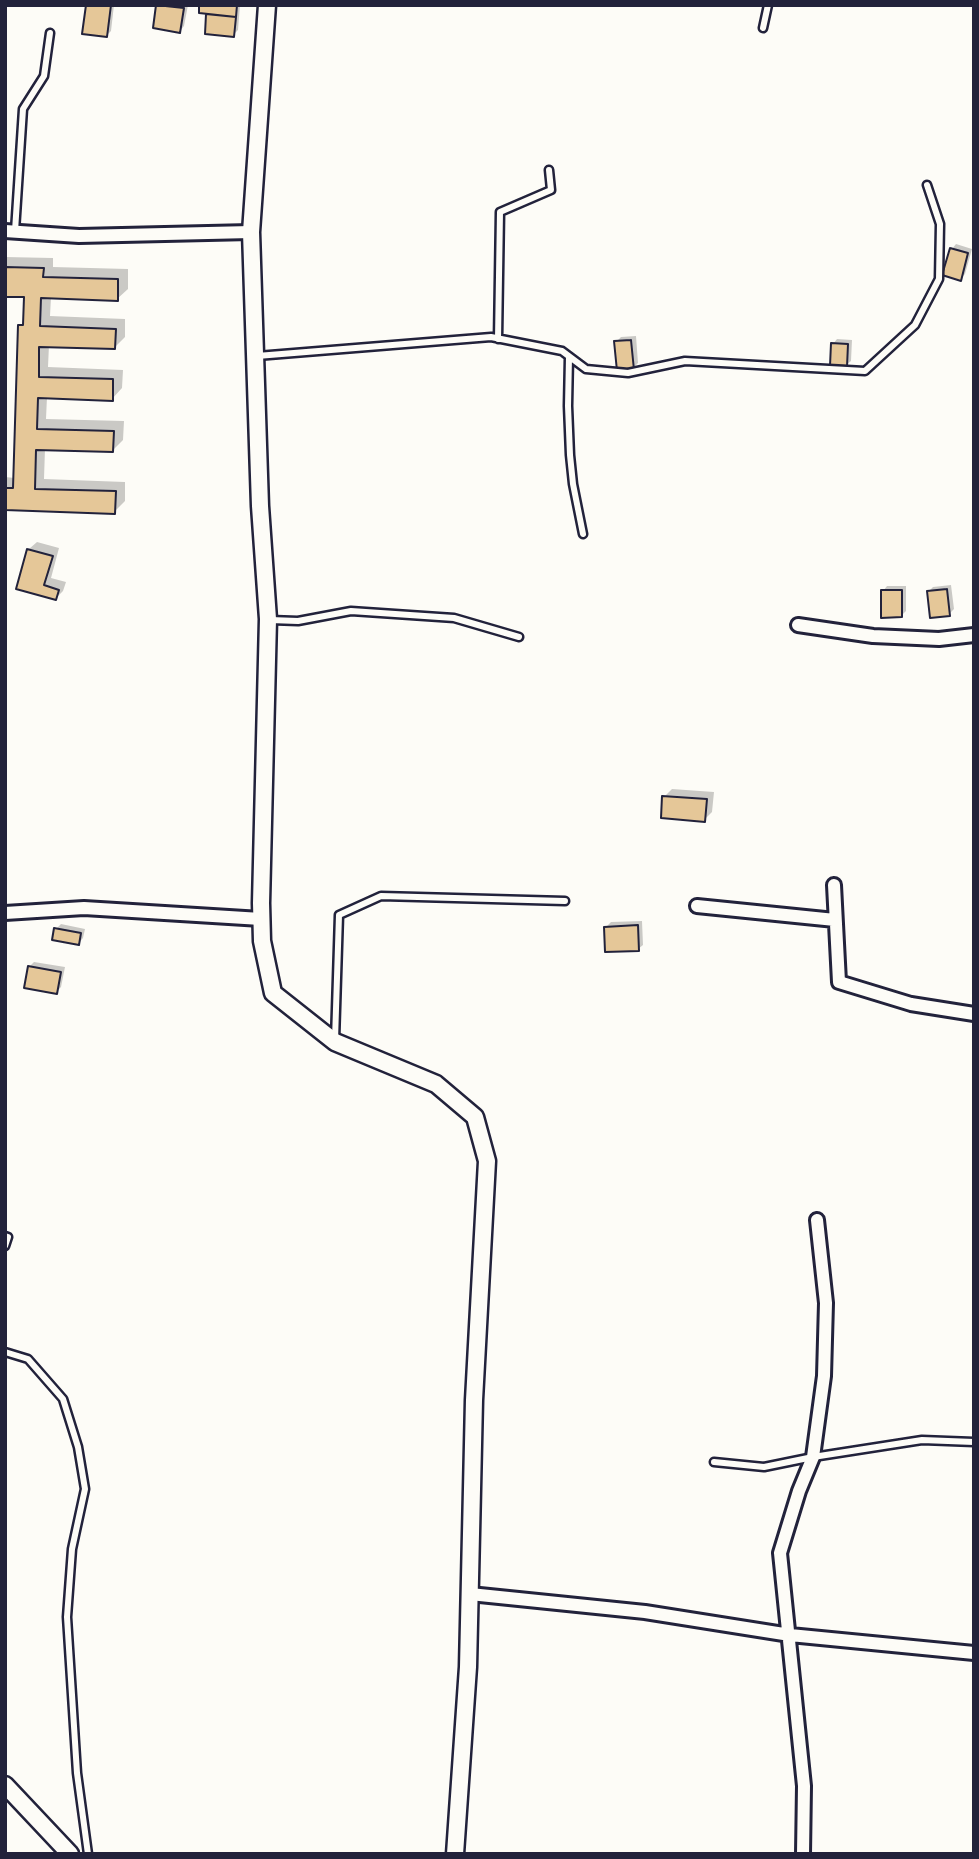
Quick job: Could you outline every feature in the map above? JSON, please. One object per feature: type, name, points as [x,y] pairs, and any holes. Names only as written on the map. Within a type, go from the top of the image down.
[{"type":"street","points":[[267,5],[251,232],[260,506],[268,620],[262,941],[273,993],[335,1042],[436,1084],[475,1117],[488,1161],[474,1400],[468,1667],[455,1854]]},
{"type":"street","points":[[10,231],[79,236],[251,232]]},
{"type":"street","points":[[798,625],[873,636],[939,639],[974,635]]},
{"type":"street","points":[[834,885],[839,982],[911,1004],[974,1014]]},
{"type":"street","points":[[697,906],[835,920]]},
{"type":"street","points":[[5,914],[84,908],[261,919]]},
{"type":"street","points":[[803,1854],[804,1787],[780,1553],[799,1490],[813,1457],[824,1376],[826,1303],[817,1220]]},
{"type":"street","points":[[470,1594],[645,1612],[790,1635],[974,1653]]},
{"type":"street","points":[[5,1785],[68,1853]]},
{"type":"lane","points":[[763,28],[768,5]]},
{"type":"lane","points":[[10,231],[23,109],[44,76],[50,33]]},
{"type":"lane","points":[[498,339],[500,212],[551,190],[549,170]]},
{"type":"lane","points":[[255,356],[491,337],[562,351],[586,369],[628,373],[685,361],[865,371],[915,325],[939,279],[940,224],[927,185]]},
{"type":"lane","points":[[569,357],[570,455],[583,534]]},
{"type":"lane","points":[[268,620],[298,621],[351,611],[454,618],[519,637]]},
{"type":"lane","points":[[335,1042],[340,915],[380,896],[565,901]]},
{"type":"lane","points":[[5,1236],[8,1237],[5,1246]]},
{"type":"lane","points":[[5,1352],[28,1359],[64,1399],[78,1447],[85,1489],[72,1549],[67,1617],[77,1773],[88,1854]]},
{"type":"lane","points":[[714,1462],[764,1467],[922,1440],[974,1442]]},
{"type":"building","points":[[86,5],[111,5],[107,37],[82,34]]},
{"type":"building","points":[[156,5],[184,8],[180,33],[153,28]]},
{"type":"building","points":[[199,5],[237,5],[236,17],[199,13]]},
{"type":"building","points":[[206,14],[236,17],[234,37],[205,34]]},
{"type":"building","points":[[950,248],[968,253],[961,281],[942,275]]},
{"type":"building","points":[[5,267],[44,268],[43,277],[118,279],[118,301],[41,298],[40,326],[116,329],[115,349],[39,347],[39,377],[113,379],[113,401],[38,398],[37,429],[114,431],[113,452],[36,450],[35,489],[116,491],[115,514],[5,510],[5,488],[13,488],[18,325],[23,325],[24,297],[5,297]]},
{"type":"building","points":[[631,340],[634,370],[617,371],[614,341]]},
{"type":"building","points":[[831,343],[848,344],[847,367],[830,366]]},
{"type":"building","points":[[27,549],[53,556],[44,585],[59,590],[56,600],[16,589]]},
{"type":"building","points":[[947,589],[950,616],[930,618],[927,591]]},
{"type":"building","points":[[881,590],[902,590],[902,617],[881,618]]},
{"type":"building","points":[[662,796],[707,799],[705,822],[661,818]]},
{"type":"building","points":[[638,925],[639,951],[605,952],[604,927]]},
{"type":"building","points":[[54,928],[81,933],[79,945],[52,940]]},
{"type":"building","points":[[28,966],[61,972],[57,994],[24,988]]}]
